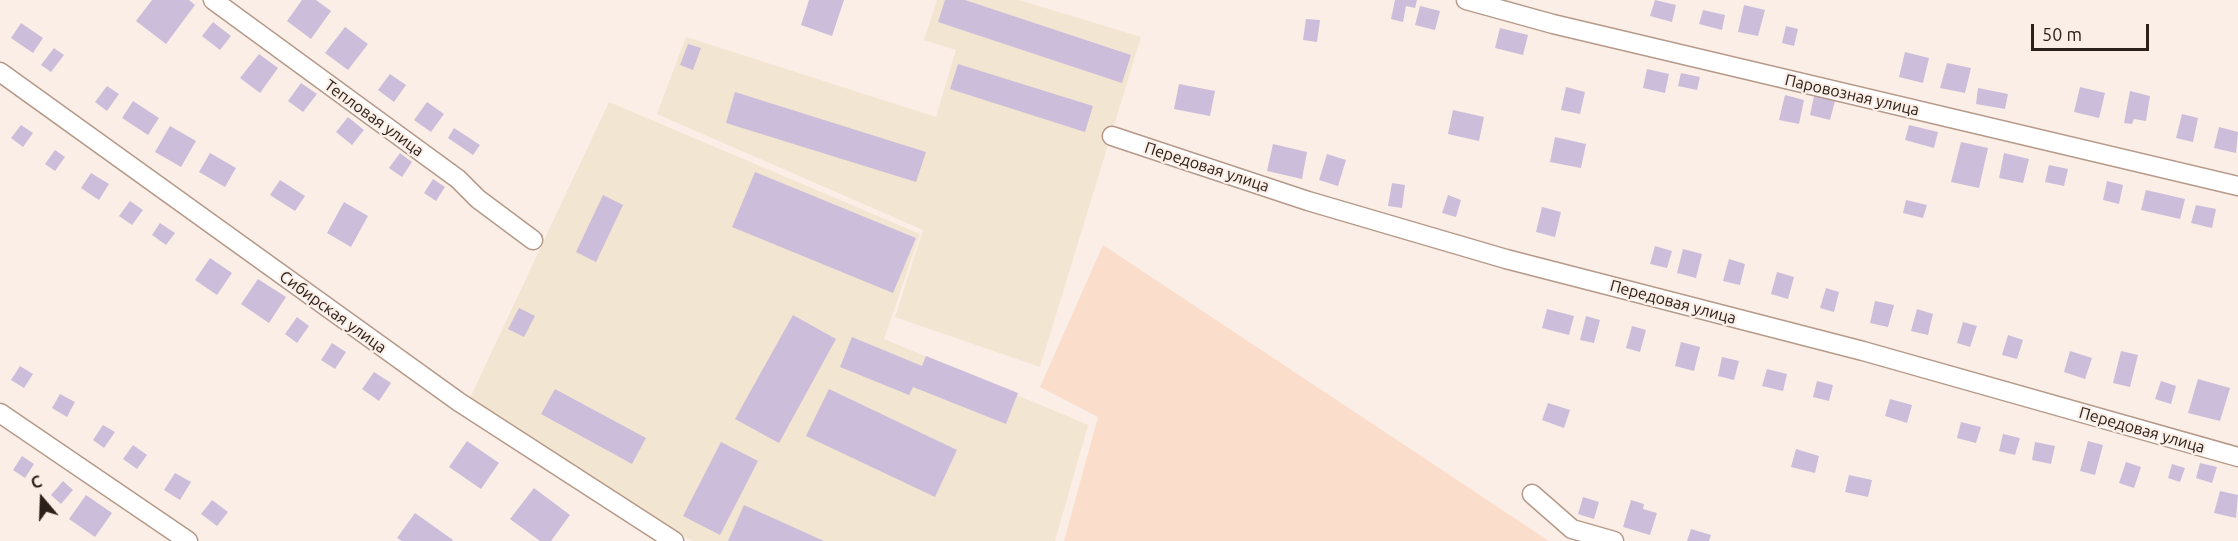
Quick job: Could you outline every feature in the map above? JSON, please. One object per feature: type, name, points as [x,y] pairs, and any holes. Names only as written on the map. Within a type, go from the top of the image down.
[{"type":"street","name":"Тепловая улица","points":[[213,0],[458,179],[478,199],[533,240]]},
{"type":"street","name":"Паровозная улица","points":[[1466,0],[1553,24],[2238,186]]},
{"type":"street","name":"Сибирская улица","points":[[0,72],[459,402],[674,541]]},
{"type":"street","name":"Передовая улица","points":[[1112,136],[1308,201],[1506,259],[1863,351],[2238,457]]},
{"type":"street","points":[[0,413],[188,541]]},
{"type":"street","points":[[1532,494],[1572,529],[1614,541]]},
{"type":"shaded area","points":[[937,0],[1019,0],[1141,37],[1040,367],[895,317],[923,230],[657,114],[686,37],[936,117],[956,50],[924,40]]},
{"type":"shaded area","points":[[609,102],[920,234],[884,339],[1088,425],[1055,541],[693,541],[673,532],[470,398]]},
{"type":"shaded area","points":[[1103,245],[1549,541],[1064,541],[1098,417],[1040,387]]},
{"type":"building","points":[[152,0],[189,0],[195,5],[166,44],[136,21]]},
{"type":"building","points":[[302,0],[316,0],[331,11],[311,39],[287,21]]},
{"type":"building","points":[[809,0],[844,0],[832,36],[801,25]]},
{"type":"building","points":[[945,0],[965,0],[1131,55],[1122,83],[938,22]]},
{"type":"building","points":[[1395,0],[1417,0],[1415,8],[1406,6],[1403,22],[1391,19]]},
{"type":"building","points":[[1655,0],[1676,5],[1672,22],[1650,16]]},
{"type":"building","points":[[1744,5],[1765,10],[1758,36],[1738,32]]},
{"type":"building","points":[[1420,6],[1440,11],[1435,30],[1415,25]]},
{"type":"building","points":[[1703,10],[1725,15],[1722,30],[1699,24]]},
{"type":"building","points":[[1306,19],[1320,20],[1317,42],[1303,40]]},
{"type":"building","points":[[213,22],[231,36],[220,50],[202,36]]},
{"type":"building","points":[[21,23],[43,38],[33,53],[11,38]]},
{"type":"building","points":[[1786,26],[1798,29],[1794,46],[1782,43]]},
{"type":"building","points":[[345,27],[368,44],[348,70],[325,53]]},
{"type":"building","points":[[1500,28],[1528,35],[1523,55],[1495,48]]},
{"type":"building","points":[[688,44],[701,48],[693,70],[680,65]]},
{"type":"building","points":[[54,48],[64,55],[51,72],[41,65]]},
{"type":"building","points":[[1905,52],[1929,58],[1923,83],[1899,77]]},
{"type":"building","points":[[259,54],[278,68],[260,93],[240,78]]},
{"type":"building","points":[[1947,63],[1971,68],[1965,93],[1940,88]]},
{"type":"building","points":[[958,64],[1093,106],[1085,132],[950,89]]},
{"type":"building","points":[[1647,69],[1669,74],[1665,93],[1643,88]]},
{"type":"building","points":[[1681,73],[1700,77],[1697,90],[1678,86]]},
{"type":"building","points":[[390,74],[406,85],[394,102],[378,90]]},
{"type":"building","points":[[301,83],[317,94],[303,112],[288,101]]},
{"type":"building","points":[[1179,84],[1215,91],[1210,116],[1174,109]]},
{"type":"building","points":[[107,86],[119,94],[107,111],[95,102]]},
{"type":"building","points":[[1566,87],[1585,92],[1580,114],[1561,110]]},
{"type":"building","points":[[2080,87],[2105,93],[2099,118],[2074,112]]},
{"type":"building","points":[[1978,88],[2008,94],[2005,109],[1976,104]]},
{"type":"building","points":[[2130,91],[2150,96],[2146,121],[2134,119],[2132,124],[2124,123]]},
{"type":"building","points":[[735,92],[926,152],[916,182],[726,123]]},
{"type":"building","points":[[1785,95],[1804,100],[1799,124],[1779,120]]},
{"type":"building","points":[[1814,96],[1835,101],[1830,120],[1810,115]]},
{"type":"building","points":[[133,101],[159,118],[148,135],[122,118]]},
{"type":"building","points":[[427,102],[444,114],[431,132],[414,120]]},
{"type":"building","points":[[1453,110],[1484,117],[1479,141],[1448,134]]},
{"type":"building","points":[[2182,114],[2198,118],[2193,142],[2176,138]]},
{"type":"building","points":[[348,117],[364,130],[352,145],[336,132]]},
{"type":"building","points":[[21,125],[33,133],[23,147],[11,138]]},
{"type":"building","points":[[1909,125],[1938,132],[1934,148],[1905,140]]},
{"type":"building","points":[[170,126],[196,141],[181,167],[155,152]]},
{"type":"building","points":[[2219,127],[2238,132],[2236,153],[2214,148]]},
{"type":"building","points":[[454,128],[480,145],[473,155],[448,138]]},
{"type":"building","points":[[1555,137],[1586,144],[1581,168],[1550,162]]},
{"type":"building","points":[[1961,142],[1988,148],[1979,188],[1951,182]]},
{"type":"building","points":[[1273,144],[1307,152],[1302,179],[1267,171]]},
{"type":"building","points":[[55,150],[65,157],[55,171],[45,164]]},
{"type":"building","points":[[210,153],[236,168],[225,187],[199,172]]},
{"type":"building","points":[[400,153],[412,162],[402,177],[389,168]]},
{"type":"building","points":[[2004,153],[2029,159],[2023,183],[1999,178]]},
{"type":"building","points":[[1327,154],[1346,160],[1338,186],[1319,180]]},
{"type":"building","points":[[2049,165],[2068,169],[2064,186],[2045,182]]},
{"type":"building","points":[[755,172],[916,238],[893,293],[732,227]]},
{"type":"building","points":[[91,173],[109,184],[99,200],[81,188]]},
{"type":"building","points":[[433,179],[445,187],[436,201],[424,193]]},
{"type":"building","points":[[280,180],[305,196],[295,211],[270,195]]},
{"type":"building","points":[[2107,181],[2123,185],[2119,204],[2103,200]]},
{"type":"building","points":[[1392,183],[1405,185],[1402,208],[1388,206]]},
{"type":"building","points":[[2146,190],[2185,199],[2180,219],[2141,210]]},
{"type":"building","points":[[603,195],[623,205],[596,262],[576,252]]},
{"type":"building","points":[[1448,195],[1461,200],[1456,217],[1442,213]]},
{"type":"building","points":[[1906,200],[1927,205],[1923,218],[1903,213]]},
{"type":"building","points":[[130,201],[143,210],[132,225],[119,216]]},
{"type":"building","points":[[344,202],[368,216],[351,247],[327,233]]},
{"type":"building","points":[[2196,205],[2216,209],[2212,228],[2191,223]]},
{"type":"building","points":[[1542,207],[1561,212],[1555,237],[1536,232]]},
{"type":"building","points":[[160,223],[175,233],[166,245],[152,235]]},
{"type":"building","points":[[1655,246],[1672,251],[1667,268],[1650,264]]},
{"type":"building","points":[[1683,249],[1702,254],[1696,278],[1677,273]]},
{"type":"building","points":[[210,258],[232,273],[217,295],[195,280]]},
{"type":"building","points":[[1729,259],[1745,264],[1740,285],[1723,281]]},
{"type":"building","points":[[1777,272],[1794,277],[1788,299],[1771,294]]},
{"type":"building","points":[[258,279],[286,297],[269,323],[241,304]]},
{"type":"building","points":[[1826,288],[1839,292],[1834,312],[1820,308]]},
{"type":"building","points":[[1875,301],[1894,305],[1888,327],[1870,323]]},
{"type":"building","points":[[519,308],[535,316],[524,337],[508,329]]},
{"type":"building","points":[[1547,309],[1574,316],[1569,335],[1542,328]]},
{"type":"building","points":[[1917,309],[1933,314],[1928,335],[1911,331]]},
{"type":"building","points":[[793,315],[836,339],[779,443],[735,419]]},
{"type":"building","points":[[1586,316],[1600,320],[1594,343],[1580,340]]},
{"type":"building","points":[[297,317],[309,326],[297,343],[285,334]]},
{"type":"building","points":[[1963,322],[1977,326],[1970,347],[1957,343]]},
{"type":"building","points":[[1632,326],[1646,330],[1640,352],[1626,348]]},
{"type":"building","points":[[2008,335],[2023,340],[2017,359],[2002,355]]},
{"type":"building","points":[[852,337],[922,366],[926,356],[1018,393],[1006,424],[913,387],[909,395],[840,367]]},
{"type":"building","points":[[1681,342],[1700,347],[1694,371],[1675,366]]},
{"type":"building","points":[[332,343],[346,352],[335,369],[321,360]]},
{"type":"building","points":[[2070,351],[2092,358],[2085,379],[2064,372]]},
{"type":"building","points":[[2121,351],[2138,355],[2130,387],[2113,383]]},
{"type":"building","points":[[1722,357],[1739,361],[1734,380],[1718,376]]},
{"type":"building","points":[[20,366],[33,374],[24,388],[11,380]]},
{"type":"building","points":[[1767,369],[1787,374],[1783,391],[1762,386]]},
{"type":"building","points":[[374,372],[391,383],[379,401],[362,389]]},
{"type":"building","points":[[2198,379],[2230,388],[2220,421],[2188,413]]},
{"type":"building","points":[[1817,381],[1833,385],[1829,401],[1813,397]]},
{"type":"building","points":[[2161,381],[2176,386],[2171,404],[2155,399]]},
{"type":"building","points":[[555,389],[646,438],[632,464],[541,414]]},
{"type":"building","points":[[829,389],[957,450],[935,497],[806,436]]},
{"type":"building","points":[[60,394],[75,402],[67,417],[52,408]]},
{"type":"building","points":[[1890,399],[1912,405],[1907,423],[1885,416]]},
{"type":"building","points":[[1548,403],[1570,410],[1564,428],[1542,420]]},
{"type":"building","points":[[1961,422],[1981,427],[1976,443],[1957,438]]},
{"type":"building","points":[[103,425],[115,432],[104,448],[93,440]]},
{"type":"building","points":[[2003,434],[2020,438],[2015,455],[1999,451]]},
{"type":"building","points":[[467,441],[499,463],[481,489],[449,467]]},
{"type":"building","points":[[2088,441],[2103,445],[2095,475],[2080,471]]},
{"type":"building","points":[[721,442],[758,461],[720,535],[683,516]]},
{"type":"building","points":[[2035,442],[2055,446],[2051,464],[2032,460]]},
{"type":"building","points":[[133,445],[147,455],[137,469],[123,459]]},
{"type":"building","points":[[1796,449],[1819,456],[1815,473],[1791,467]]},
{"type":"building","points":[[22,456],[34,464],[25,478],[13,470]]},
{"type":"building","points":[[2126,462],[2141,467],[2134,488],[2119,483]]},
{"type":"building","points":[[2200,463],[2217,467],[2212,483],[2196,478]]},
{"type":"building","points":[[2172,464],[2185,468],[2180,482],[2168,478]]},
{"type":"building","points":[[175,473],[191,482],[180,500],[164,490]]},
{"type":"building","points":[[1849,475],[1872,480],[1868,497],[1845,492]]},
{"type":"building","points":[[63,481],[73,490],[61,504],[51,495]]},
{"type":"building","points":[[534,488],[570,515],[551,541],[540,541],[510,519]]},
{"type":"building","points":[[2220,491],[2238,495],[2236,518],[2214,513]]},
{"type":"building","points":[[86,495],[112,513],[95,537],[69,519]]},
{"type":"building","points":[[1583,497],[1599,502],[1594,519],[1578,514]]},
{"type":"building","points":[[212,500],[228,512],[217,526],[201,514]]},
{"type":"building","points":[[1631,500],[1644,504],[1643,509],[1657,513],[1650,535],[1623,527]]},
{"type":"building","points":[[744,505],[824,541],[728,541]]},
{"type":"building","points":[[415,513],[453,540],[402,541],[397,538]]},
{"type":"building","points":[[1691,529],[1711,535],[1709,541],[1687,541]]}]
